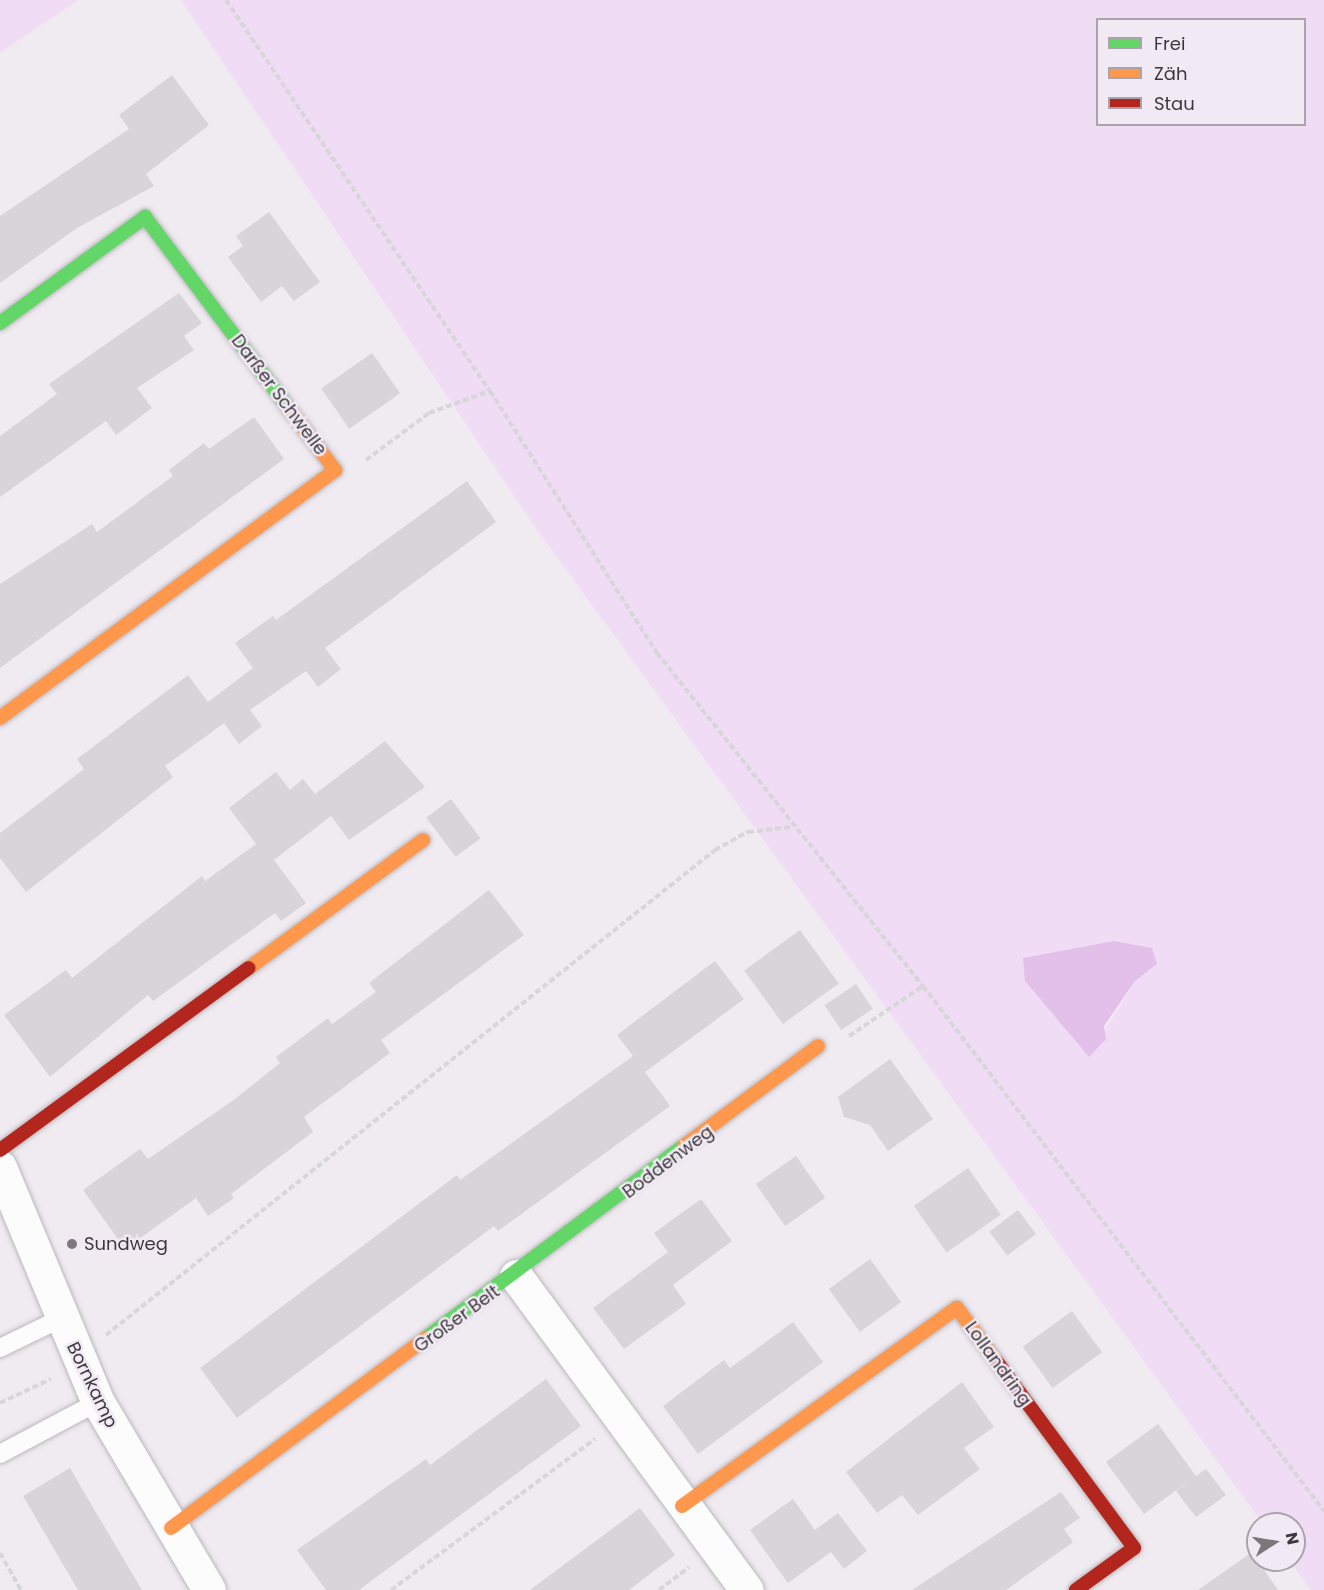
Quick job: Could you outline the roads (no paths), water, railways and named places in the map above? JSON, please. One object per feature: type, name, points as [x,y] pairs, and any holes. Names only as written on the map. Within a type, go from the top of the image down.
[{"type":"street","name":"Darßer Schwelle","points":[[0,323],[145,218],[336,470],[0,718]]},
{"type":"street","points":[[0,1150],[423,840]]},
{"type":"street","name":"Boddenweg","points":[[516,1276],[818,1046]]},
{"type":"street","name":"Bornkamp","points":[[0,1167],[77,1358],[98,1402],[209,1590]]},
{"type":"street","name":"Großer Belt","points":[[171,1528],[516,1276],[682,1506],[747,1590]]},
{"type":"street","name":"Lollandring","points":[[682,1506],[957,1308],[1134,1548],[1076,1590]]},
{"type":"lane","points":[[0,1348],[62,1318]]},
{"type":"lane","points":[[0,1454],[98,1402]]},
{"type":"place","name":"Sundweg","points":[[72,1244]]}]
